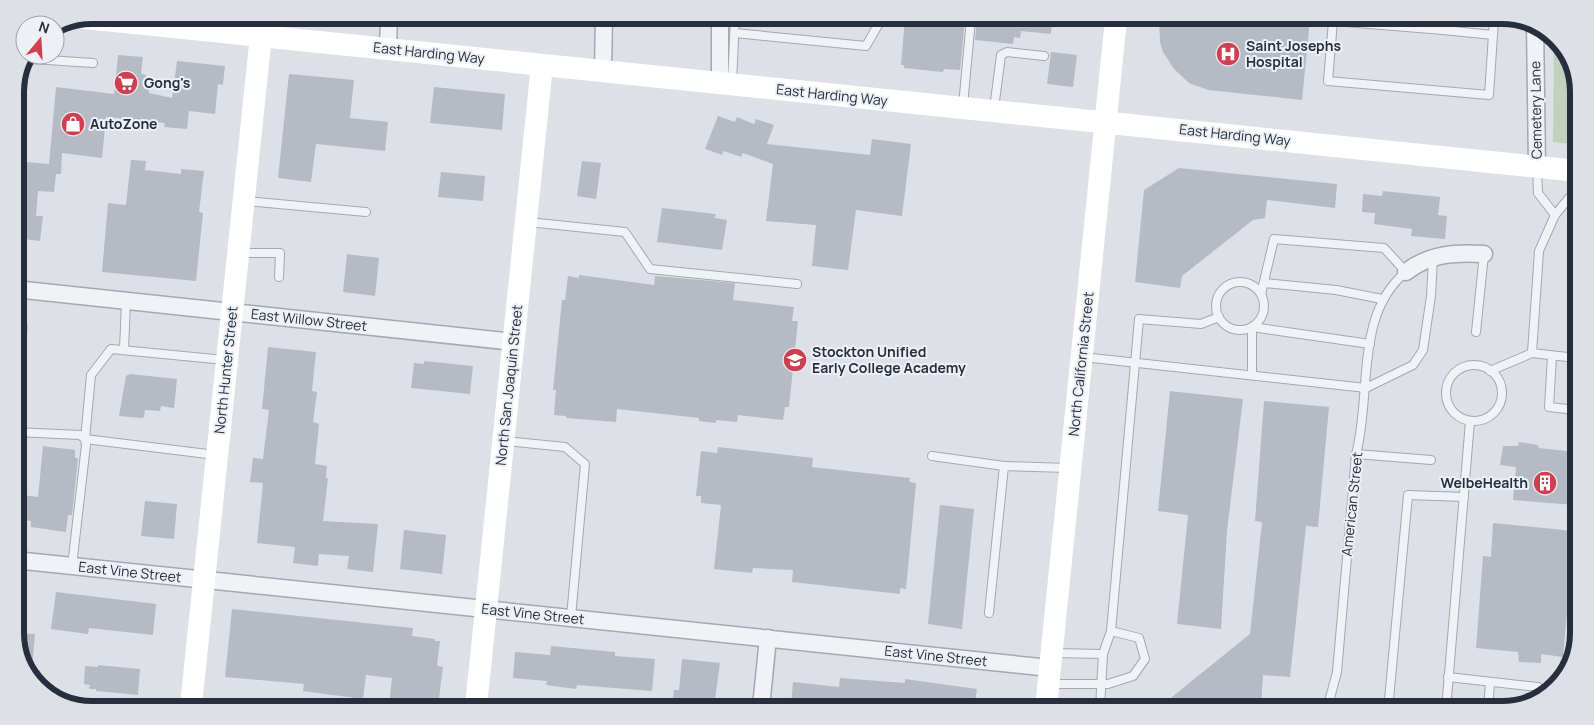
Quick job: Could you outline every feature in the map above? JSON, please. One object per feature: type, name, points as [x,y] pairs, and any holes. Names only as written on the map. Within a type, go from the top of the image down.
[{"type":"street","name":"East Harding Way","points":[[147,24],[1570,170]]},
{"type":"street","points":[[388,48],[389,24]]},
{"type":"street","points":[[603,71],[604,24]]},
{"type":"street","points":[[721,24],[726,84]]},
{"type":"street","name":"North California Street","points":[[1047,701],[1115,24]]},
{"type":"street","name":"Cemetery Lane","points":[[1535,33],[1537,166]]},
{"type":"street","name":"North Hunter Street","points":[[191,701],[261,35]]},
{"type":"street","name":"North San Joaquin Street","points":[[477,701],[542,65]]},
{"type":"street","points":[[1406,272],[1433,258],[1450,254],[1484,254]]},
{"type":"street","name":"East Willow Street","points":[[24,290],[514,342]]},
{"type":"street","name":"East Vine Street","points":[[24,561],[1050,668]]},
{"type":"street","points":[[762,701],[768,638]]},
{"type":"lane","points":[[726,84],[735,24]]},
{"type":"lane","points":[[735,33],[866,46],[879,24]]},
{"type":"lane","points":[[963,108],[970,24]]},
{"type":"lane","points":[[1333,24],[1328,81],[1489,95],[1494,24]]},
{"type":"lane","points":[[1370,24],[1493,35]]},
{"type":"lane","points":[[1443,30],[1444,24]]},
{"type":"lane","points":[[994,111],[998,65],[1001,54],[1007,52],[1044,56]]},
{"type":"lane","points":[[33,59],[93,63]]},
{"type":"lane","points":[[1537,166],[1538,193],[1555,214]]},
{"type":"lane","points":[[1532,353],[1539,251],[1555,214],[1570,196]]},
{"type":"lane","points":[[244,201],[366,212]]},
{"type":"lane","points":[[526,222],[625,232],[650,269],[797,284]]},
{"type":"lane","points":[[1261,294],[1274,239],[1384,248],[1406,272]]},
{"type":"lane","points":[[238,253],[280,253],[279,277]]},
{"type":"lane","points":[[1476,332],[1484,254]]},
{"type":"lane","points":[[1081,357],[1134,361],[1366,388],[1413,365],[1423,350],[1431,296],[1433,258]]},
{"type":"lane","name":"American Street","points":[[1329,701],[1337,672],[1356,454],[1362,435],[1370,344],[1376,314],[1382,299],[1406,272]]},
{"type":"lane","points":[[1232,283],[1248,283],[1261,294],[1264,301],[1262,316],[1252,327],[1244,330],[1229,328],[1219,317],[1216,302],[1219,294],[1232,283]]},
{"type":"lane","points":[[1264,283],[1336,290],[1382,299]]},
{"type":"lane","points":[[124,350],[126,301]]},
{"type":"lane","points":[[1101,701],[1103,654],[1111,631],[1139,319],[1201,324],[1219,317]]},
{"type":"lane","points":[[1252,327],[1252,375]]},
{"type":"lane","points":[[1252,327],[1370,344]]},
{"type":"lane","points":[[72,566],[92,375],[111,349],[227,360]]},
{"type":"lane","points":[[1490,371],[1532,353],[1570,358]]},
{"type":"lane","points":[[1552,356],[1550,407],[1570,409]]},
{"type":"lane","points":[[1473,365],[1490,371],[1500,385],[1500,403],[1488,417],[1470,421],[1454,413],[1448,405],[1446,387],[1450,378],[1464,367],[1473,365]]},
{"type":"lane","points":[[1447,701],[1470,421]]},
{"type":"lane","points":[[24,432],[80,435],[85,439],[217,455]]},
{"type":"lane","points":[[504,440],[564,447],[585,464],[571,617]]},
{"type":"lane","points":[[1356,454],[1431,460]]},
{"type":"lane","points":[[932,456],[1004,466],[1070,468]]},
{"type":"lane","points":[[989,613],[1004,466]]},
{"type":"lane","points":[[1389,701],[1408,495],[1464,497]]},
{"type":"lane","points":[[1050,668],[1102,685],[1133,676],[1145,659],[1139,638],[1111,631]]},
{"type":"lane","points":[[1050,668],[1103,654]]},
{"type":"lane","points":[[1448,677],[1538,687],[1538,691]]},
{"type":"lane","points":[[1489,701],[1490,682]]},
{"type":"green space","points":[[1554,48],[1561,58],[1569,78],[1570,144],[1553,142]]},
{"type":"building","points":[[904,24],[965,24],[960,70],[944,69],[943,72],[904,68],[904,65],[901,65]]},
{"type":"building","points":[[977,24],[1052,24],[1051,34],[1021,31],[1020,38],[1014,37],[1013,44],[975,40]]},
{"type":"building","name":"Saint Josephs Hospital","points":[[1159,24],[1310,24],[1302,100],[1208,90],[1189,83],[1174,69],[1163,52],[1160,42]]},
{"type":"building","points":[[1051,52],[1077,55],[1073,87],[1047,84]]},
{"type":"building","points":[[118,55],[143,57],[141,74],[146,75],[146,79],[150,79],[149,93],[172,98],[177,61],[225,66],[223,85],[218,84],[215,114],[189,111],[187,129],[164,127],[165,123],[106,117],[102,158],[62,153],[61,174],[56,174],[54,192],[38,191],[36,216],[43,216],[40,241],[24,239],[24,162],[49,164],[56,87],[114,94]]},
{"type":"building","points":[[289,74],[354,80],[350,118],[388,122],[385,151],[316,144],[311,182],[278,178]]},
{"type":"building","points":[[434,87],[505,94],[502,130],[430,123]]},
{"type":"building","points":[[718,116],[735,122],[737,117],[754,124],[756,119],[774,125],[767,144],[870,155],[872,139],[911,144],[902,216],[856,210],[848,270],[812,266],[816,225],[766,221],[773,164],[743,153],[741,157],[724,151],[722,155],[705,149]]},
{"type":"building","points":[[131,160],[146,161],[145,170],[181,174],[181,169],[204,171],[199,212],[203,213],[196,281],[102,272],[108,203],[126,205]]},
{"type":"building","points":[[582,161],[601,163],[596,199],[577,196]]},
{"type":"building","points":[[1179,168],[1337,184],[1335,208],[1267,200],[1265,218],[1253,220],[1182,276],[1180,288],[1135,282],[1144,190]]},
{"type":"building","points":[[441,172],[485,176],[483,201],[438,197]]},
{"type":"building","points":[[1383,191],[1440,197],[1438,215],[1447,216],[1445,239],[1411,236],[1412,229],[1374,224],[1375,213],[1362,212],[1363,194],[1382,196]]},
{"type":"building","points":[[662,208],[716,214],[715,218],[727,220],[722,250],[657,242]]},
{"type":"building","points":[[347,254],[379,258],[375,296],[343,292]]},
{"type":"building","points":[[579,275],[654,285],[655,276],[735,283],[733,300],[794,307],[792,321],[798,321],[789,407],[785,407],[783,420],[738,415],[737,422],[716,420],[716,423],[699,421],[699,418],[617,409],[616,422],[566,418],[566,416],[554,415],[556,390],[553,390],[562,300],[565,300],[568,276],[579,278]]},
{"type":"building","points":[[24,324],[28,325],[24,367]]},
{"type":"building","points":[[268,347],[316,352],[312,391],[317,392],[313,422],[319,424],[315,464],[327,466],[326,478],[328,478],[323,521],[378,524],[373,572],[347,569],[349,556],[319,554],[318,566],[293,563],[295,547],[257,543],[263,483],[250,482],[253,458],[263,459],[269,410],[262,409]]},
{"type":"building","points":[[424,361],[473,366],[470,394],[411,388],[414,363],[424,364]]},
{"type":"building","points":[[130,374],[177,379],[174,408],[161,406],[160,411],[145,410],[144,417],[141,418],[119,416],[126,376]]},
{"type":"building","points":[[1170,391],[1243,399],[1227,531],[1221,629],[1177,624],[1188,515],[1158,511]]},
{"type":"building","points":[[1264,401],[1329,407],[1318,527],[1306,526],[1290,677],[1263,675],[1261,701],[1167,701],[1250,634],[1262,522],[1255,521]]},
{"type":"building","name":"WelbeHealth","points":[[1519,442],[1538,445],[1539,448],[1570,451],[1570,505],[1513,500],[1516,467],[1500,465],[1503,446],[1518,446]]},
{"type":"building","points":[[43,446],[75,450],[75,458],[78,458],[72,515],[68,515],[66,532],[31,527],[31,521],[24,520],[24,495],[38,497]]},
{"type":"building","points":[[718,447],[813,458],[812,467],[910,478],[909,482],[916,483],[906,589],[900,588],[900,594],[792,582],[793,570],[753,568],[752,573],[714,569],[721,505],[701,503],[701,496],[696,496],[701,451],[717,453]]},
{"type":"building","points":[[145,501],[177,504],[174,539],[141,536]]},
{"type":"building","points":[[940,505],[974,509],[962,629],[928,624]]},
{"type":"building","points":[[1493,523],[1570,531],[1570,578],[1563,657],[1541,654],[1541,663],[1519,662],[1518,652],[1476,648],[1483,556],[1491,557]]},
{"type":"building","points":[[404,530],[446,535],[442,574],[400,569]]},
{"type":"building","points":[[56,592],[156,604],[153,635],[89,628],[88,634],[51,629]]},
{"type":"building","points":[[232,609],[413,628],[412,636],[440,641],[437,666],[443,667],[439,701],[389,701],[392,678],[366,675],[363,699],[303,691],[304,684],[225,677]]},
{"type":"building","points":[[24,633],[35,634],[32,665],[27,655]]},
{"type":"building","points":[[551,646],[615,652],[615,656],[655,659],[652,691],[577,685],[576,689],[546,685],[547,681],[513,678],[515,652],[550,655]]},
{"type":"building","points":[[682,659],[720,663],[715,701],[673,701],[674,690],[679,690]]},
{"type":"building","points":[[98,665],[140,669],[138,695],[89,689],[90,685],[84,684],[85,666],[98,667]]},
{"type":"building","points":[[840,678],[905,683],[905,679],[977,689],[975,701],[791,701],[793,682],[839,687]]},
{"type":"place","name":"Saint Josephs Hospital","points":[[1228,54]]},
{"type":"place","name":"Gong's","points":[[126,83]]},
{"type":"place","name":"AutoZone","points":[[73,124]]},
{"type":"place","name":"Stockton Unified Early College Academy","points":[[795,360]]},
{"type":"place","name":"WelbeHealth","points":[[1545,483]]}]
